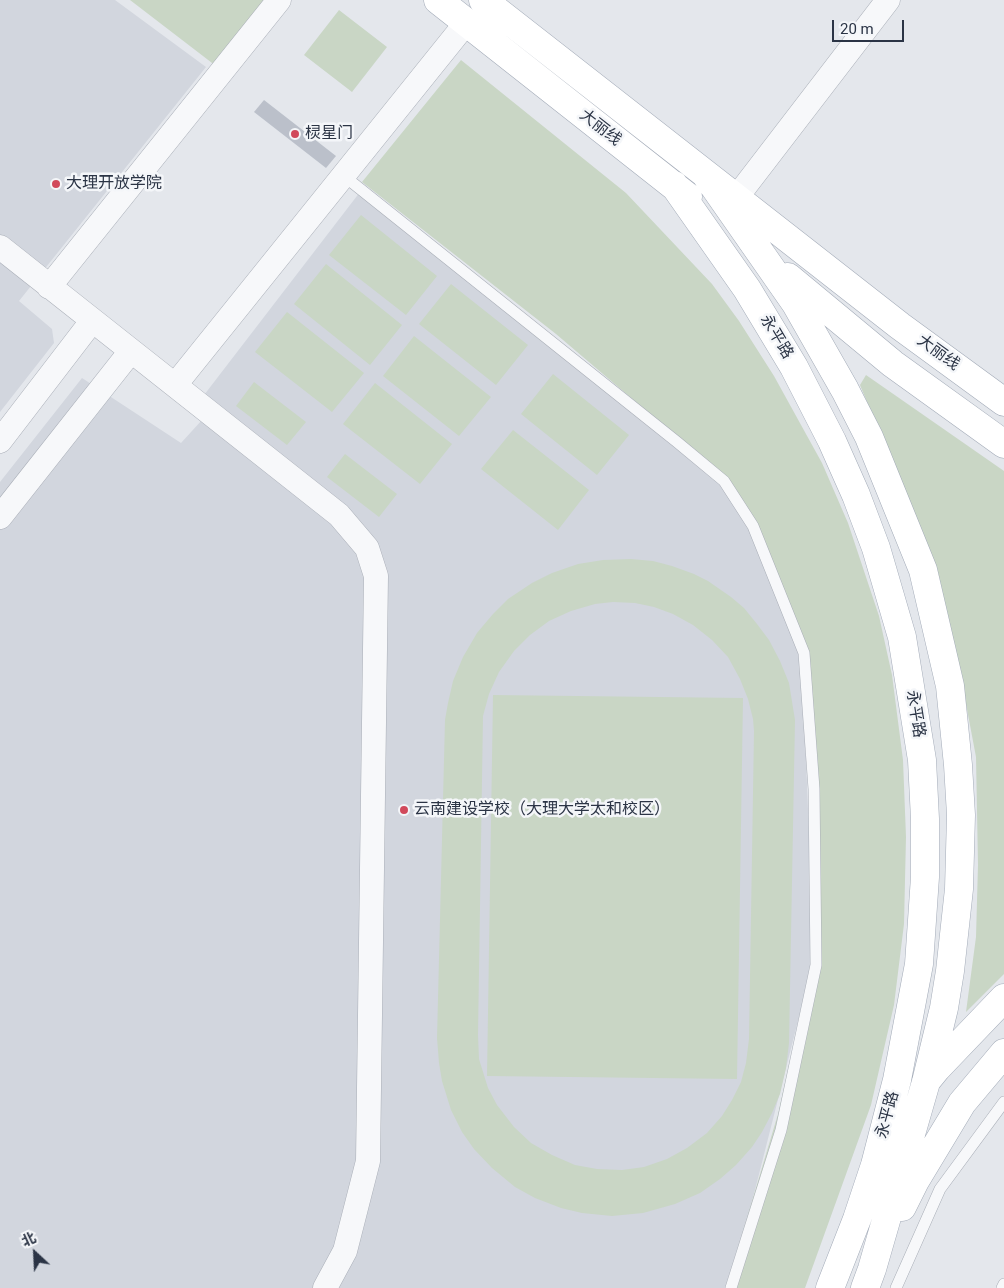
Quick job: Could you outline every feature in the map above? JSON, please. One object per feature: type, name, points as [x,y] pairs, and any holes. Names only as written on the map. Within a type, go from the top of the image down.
[{"type":"main road","name":"大丽线","points":[[438,0],[674,185],[893,364],[1004,444]]},
{"type":"main road","name":"大丽线","points":[[483,0],[892,320],[1004,402]]},
{"type":"main road","name":"大丽线","points":[[706,175],[762,256]]},
{"type":"main road","name":"永平路","points":[[674,185],[747,289],[794,367],[832,441],[856,496],[876,548],[902,637],[922,760],[925,819],[924,886],[919,964],[897,1080],[875,1165],[857,1219],[830,1288]]},
{"type":"main road","name":"永平路","points":[[762,256],[796,304],[869,436],[923,570],[950,686],[961,815],[960,889],[950,971],[944,1008],[926,1082],[868,1279]]},
{"type":"main road","points":[[875,1165],[926,1082],[1004,998]]},
{"type":"main road","points":[[868,1279],[915,1181],[957,1111],[1004,1053]]},
{"type":"street","points":[[49,287],[279,0]]},
{"type":"street","points":[[736,198],[888,0]]},
{"type":"street","points":[[175,385],[466,23]]},
{"type":"street","points":[[0,247],[340,515],[367,548],[376,576],[368,1160],[345,1251],[325,1288]]},
{"type":"street","points":[[0,442],[92,320]]},
{"type":"street","points":[[0,517],[131,350]]},
{"type":"lane","points":[[344,176],[678,442],[724,481],[753,526],[804,654],[814,789],[816,965],[781,1130],[731,1288]]},
{"type":"lane","points":[[896,1288],[940,1189],[1004,1102]]},
{"type":"lane","points":[[1002,1288],[1004,1284]]},
{"type":"shaded area","name":"大理开放学院","points":[[0,0],[115,0],[206,67],[19,301],[52,329],[54,343],[0,412]]},
{"type":"shaded area","name":"云南建设学校（大理大学太和校区）","points":[[360,192],[738,499],[802,661],[814,958],[730,1288],[0,1288],[0,482],[82,378],[181,443],[212,409],[201,399]]},
{"type":"green space","points":[[130,0],[269,0],[216,66]]},
{"type":"green space","points":[[339,10],[387,47],[352,92],[304,55]]},
{"type":"green space","points":[[461,60],[626,193],[712,284],[739,321],[774,376],[822,463],[848,523],[879,616],[892,675],[903,760],[906,837],[904,924],[894,1005],[871,1105],[805,1288],[726,1288],[778,1114],[820,928],[811,688],[754,518],[711,466],[556,334],[362,182]]},
{"type":"green space","points":[[361,215],[437,276],[406,315],[329,255]]},
{"type":"green space","points":[[326,264],[402,325],[370,365],[294,304]]},
{"type":"green space","points":[[451,284],[528,345],[496,385],[419,324]]},
{"type":"green space","points":[[287,312],[364,373],[332,412],[255,352]]},
{"type":"green space","points":[[414,336],[491,397],[459,436],[383,376]]},
{"type":"green space","points":[[553,374],[629,435],[597,475],[521,414]]},
{"type":"green space","points":[[866,375],[1004,471],[1004,974],[966,1012],[976,937],[978,865],[976,757],[960,672],[938,573],[860,385]]},
{"type":"green space","points":[[254,382],[306,422],[287,445],[236,406]]},
{"type":"green space","points":[[375,383],[452,444],[420,484],[343,424]]},
{"type":"green space","points":[[513,430],[589,490],[558,530],[481,469]]},
{"type":"green space","points":[[345,454],[397,494],[379,517],[327,477]]},
{"type":"green space","points":[[631,559],[653,561],[672,566],[708,581],[731,597],[744,608],[757,624],[769,640],[780,661],[789,683],[795,720],[789,1043],[780,1094],[762,1132],[752,1147],[720,1179],[700,1193],[675,1204],[643,1213],[612,1216],[582,1213],[561,1208],[535,1198],[515,1187],[492,1168],[474,1149],[462,1132],[451,1110],[442,1081],[437,1038],[445,720],[453,681],[463,657],[477,633],[508,599],[532,583],[552,573],[578,564],[603,560]],"holes":[[[613,602],[635,603],[673,614],[693,625],[712,640],[728,657],[748,699],[754,731],[749,1039],[741,1082],[722,1116],[707,1133],[687,1148],[667,1159],[644,1167],[622,1170],[597,1169],[575,1165],[531,1143],[514,1127],[497,1105],[488,1088],[479,1059],[483,716],[489,694],[499,672],[514,651],[530,635],[549,621],[571,611],[595,604]]]},
{"type":"green space","points":[[493,695],[743,698],[737,1079],[487,1076]]},
{"type":"building","name":"棂星门","points":[[264,100],[336,156],[326,168],[254,112]]},
{"type":"place","name":"棂星门","points":[[295,134]]},
{"type":"place","name":"大理开放学院","points":[[56,184]]},
{"type":"place","name":"云南建设学校（大理大学太和校区）","points":[[404,810]]}]
